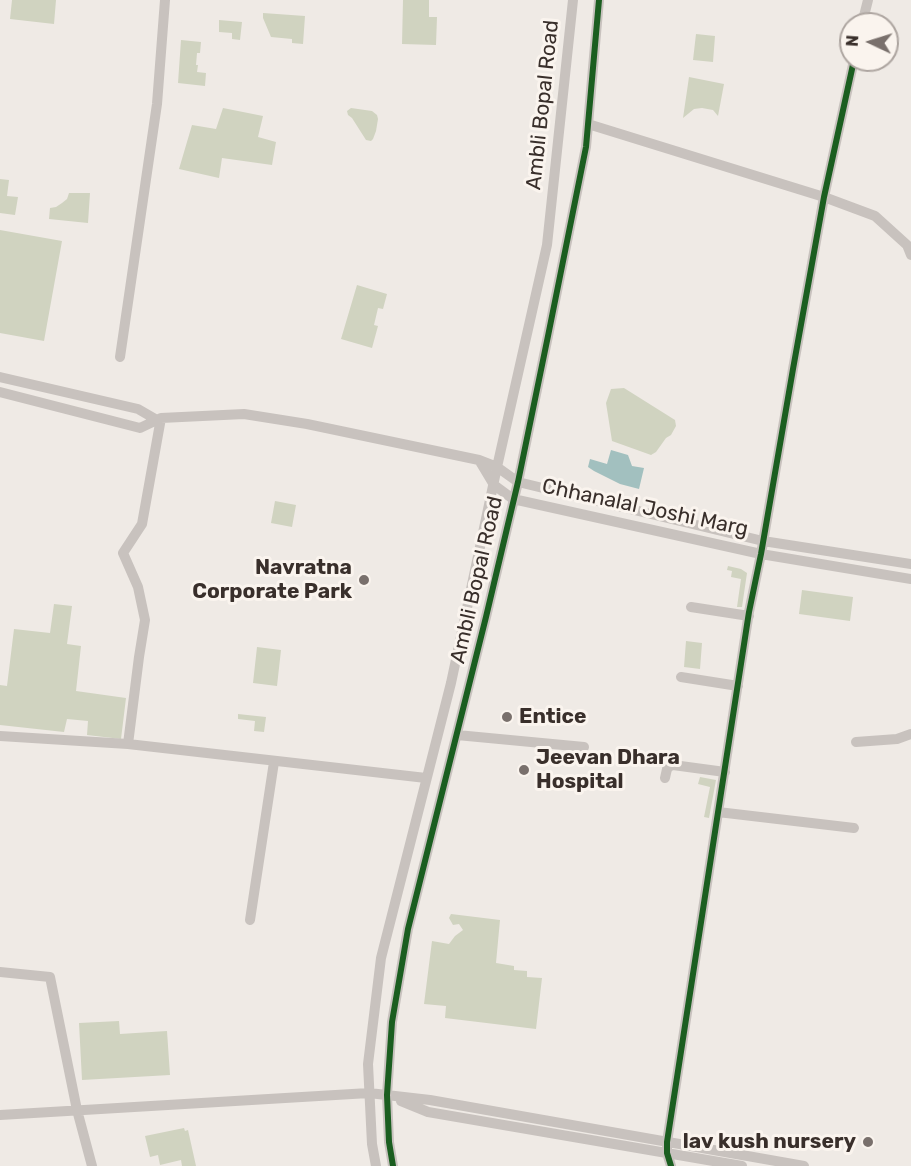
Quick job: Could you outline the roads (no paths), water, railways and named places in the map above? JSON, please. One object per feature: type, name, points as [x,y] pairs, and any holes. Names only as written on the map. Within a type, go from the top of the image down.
[{"type":"street","points":[[120,357],[157,104],[165,0]]},
{"type":"street","name":"Ambli Bopal Road","points":[[376,1166],[372,1144],[368,1064],[381,958],[451,683],[547,245],[573,0]]},
{"type":"street","name":"Ambli Bopal Road","points":[[393,1166],[389,1142],[387,1095],[392,1022],[408,929],[518,482],[586,147],[598,0]]},
{"type":"street","points":[[671,1166],[667,1148],[749,616],[824,197],[851,72]]},
{"type":"street","points":[[588,124],[824,197],[875,216],[907,245],[911,255]]},
{"type":"street","points":[[0,377],[138,409],[159,419]]},
{"type":"street","points":[[0,392],[140,428],[159,419],[244,414],[307,424],[479,459],[497,467],[518,482]]},
{"type":"street","points":[[128,744],[145,620],[138,587],[123,552],[142,524],[159,419]]},
{"type":"street","points":[[479,459],[494,484],[513,499]]},
{"type":"street","name":"Chhanalal Joshi Marg","points":[[518,482],[764,541],[911,564]]},
{"type":"street","name":"Chhanalal Joshi Marg","points":[[513,499],[761,554],[911,579]]},
{"type":"street","points":[[691,607],[749,616]]},
{"type":"street","points":[[681,677],[738,686]]},
{"type":"street","points":[[856,742],[897,739],[911,734]]},
{"type":"street","points":[[457,735],[584,747]]},
{"type":"street","points":[[0,736],[128,744],[426,778]]},
{"type":"street","points":[[250,920],[274,762]]},
{"type":"street","points":[[665,778],[667,769],[673,765],[724,772]]},
{"type":"street","points":[[718,812],[854,828]]},
{"type":"street","points":[[0,972],[50,977],[77,1110],[92,1166]]},
{"type":"street","points":[[0,1115],[369,1093],[387,1095],[428,1112],[804,1166]]},
{"type":"street","points":[[667,1148],[742,1166]]},
{"type":"water","points":[[611,450],[628,455],[632,466],[644,468],[639,489],[620,484],[588,467],[590,459],[607,464]]},
{"type":"place","name":"Navratna Corporate Park","points":[[364,580]]},
{"type":"place","name":"Entice","points":[[507,717]]},
{"type":"place","name":"Jeevan Dhara Hospital","points":[[524,770]]},
{"type":"place","name":"lav kush nursery","points":[[868,1142]]}]
